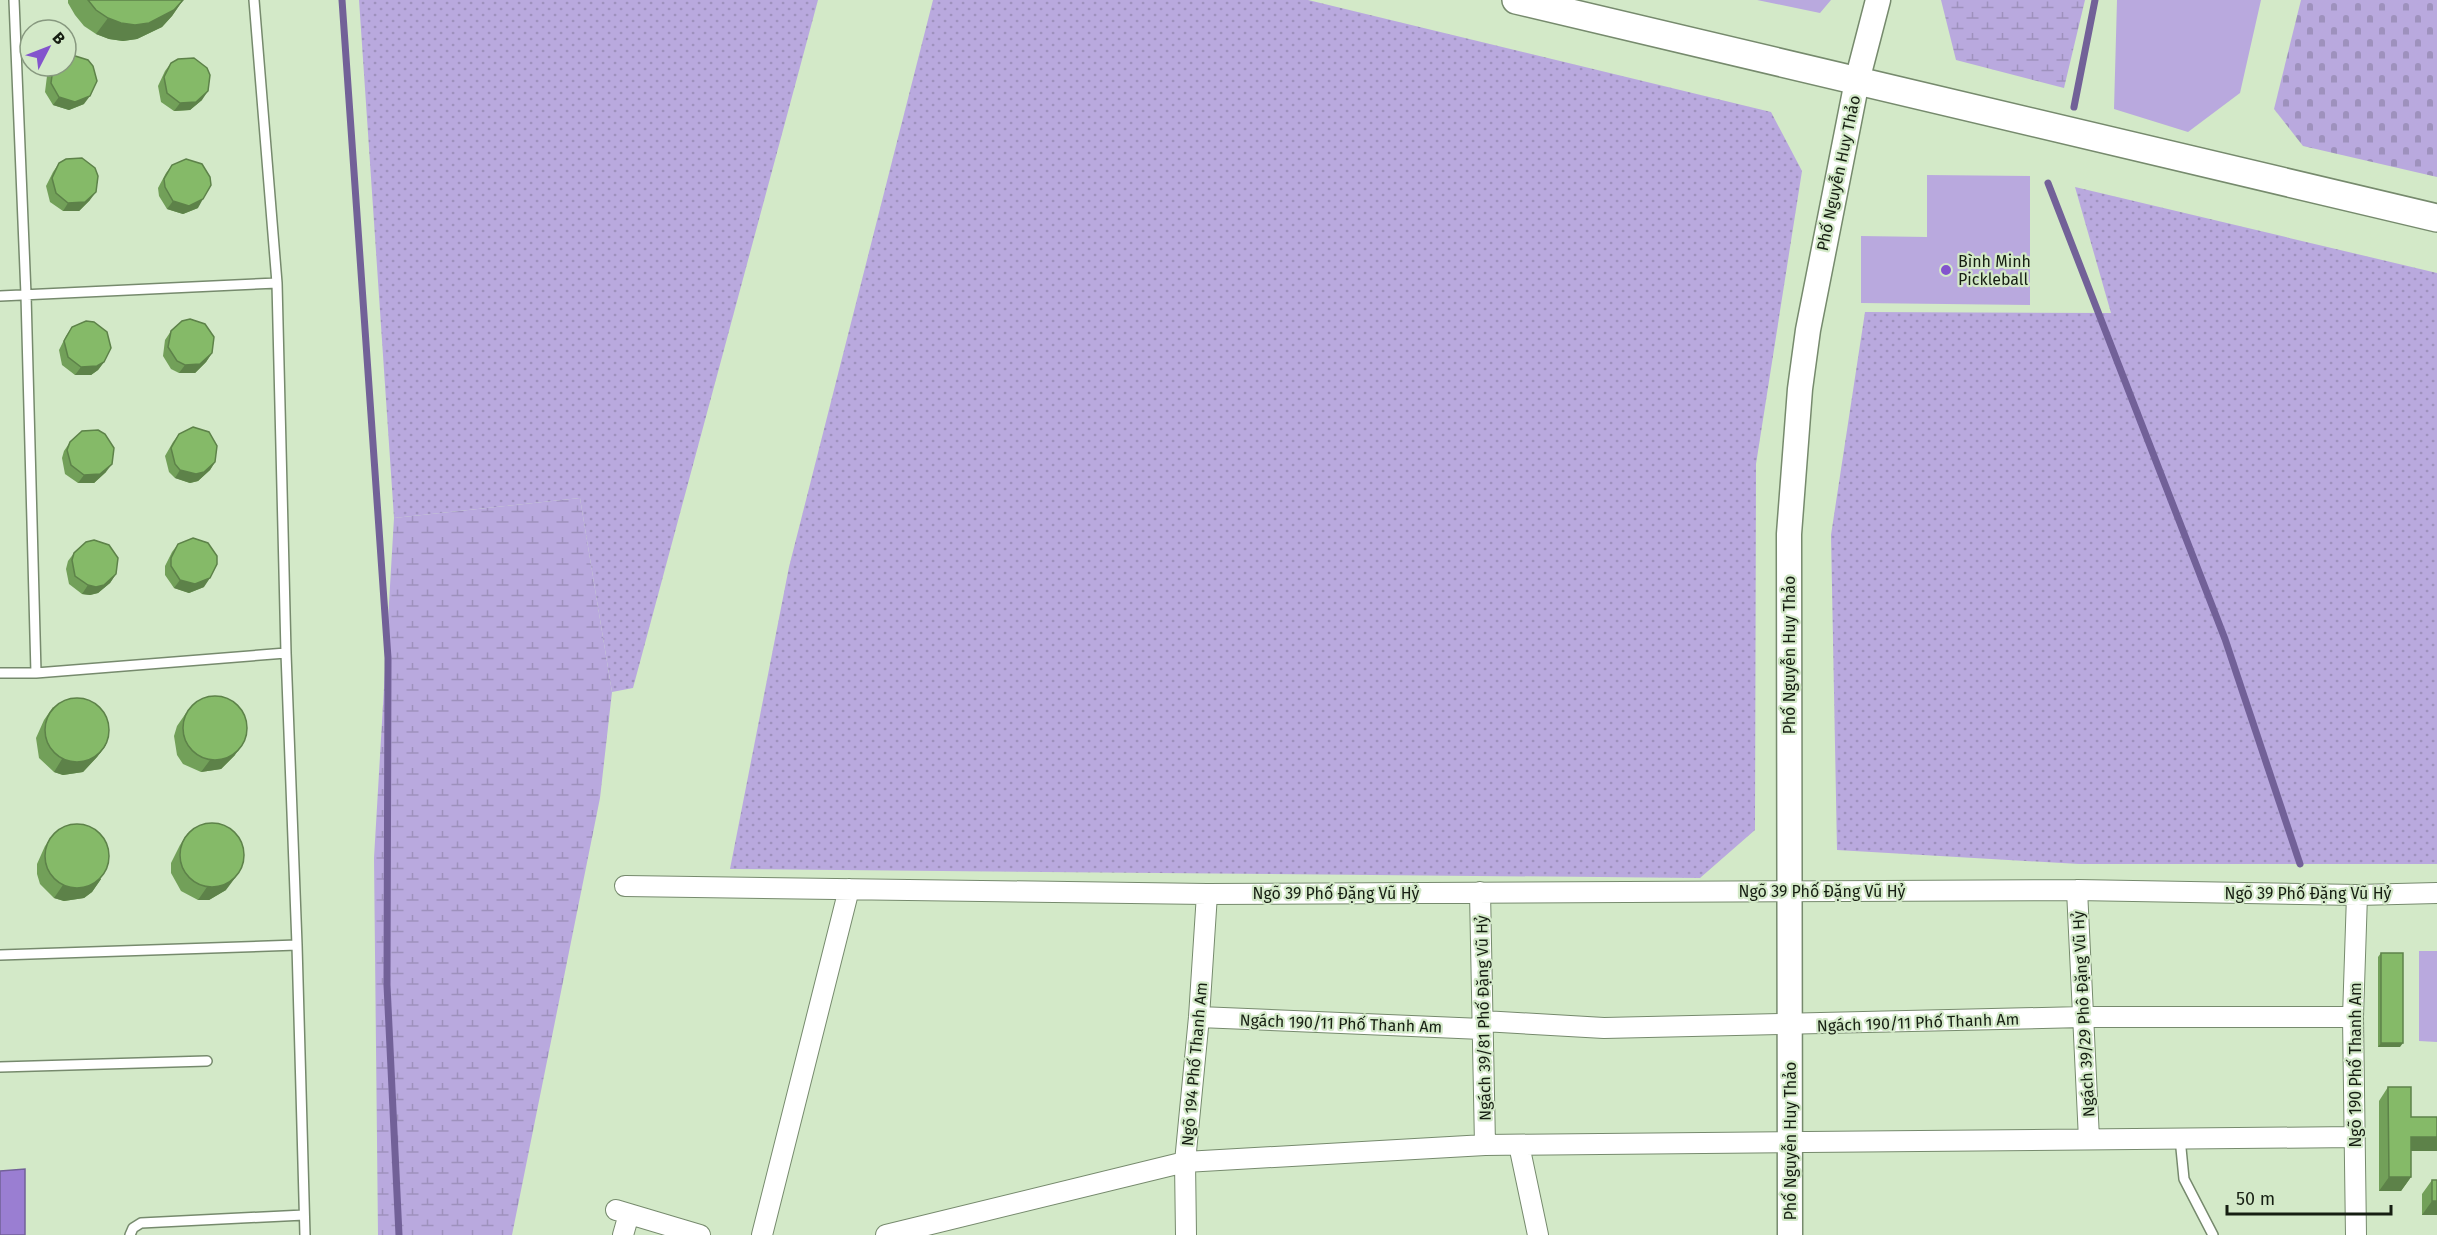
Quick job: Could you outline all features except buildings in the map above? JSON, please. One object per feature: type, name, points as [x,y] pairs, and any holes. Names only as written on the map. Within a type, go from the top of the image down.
[{"type":"main road","points":[[1527,1],[2437,218]]},
{"type":"street","name":"Phố Nguyễn Huy Thảo","points":[[1790,1235],[1789,534],[1808,330],[1857,81],[1878,0]]},
{"type":"street","name":"Ngõ 39 Phố Đặng Vũ Hỷ","points":[[625,886],[1206,894],[2077,890],[2357,895],[2437,893]]},
{"type":"street","points":[[762,1235],[849,889]]},
{"type":"street","name":"Ngách 39/29 Phô Đặng Vũ Hỷ","points":[[2077,890],[2089,1139]]},
{"type":"street","name":"Ngách 39/81 Phố Đặng Vũ Hỷ","points":[[1480,892],[1485,1144]]},
{"type":"street","name":"Ngõ 194 Phố Thanh Am","points":[[1186,1235],[1185,1162],[1199,1017],[1206,894]]},
{"type":"street","name":"Ngõ 190 Phố Thanh Am","points":[[2356,1235],[2353,1017],[2357,895]]},
{"type":"street","name":"Ngách 190/11 Phố Thanh Am","points":[[1199,1017],[1604,1028],[2083,1017],[2353,1017]]},
{"type":"street","points":[[886,1235],[1185,1162],[1485,1144],[1519,1146],[2355,1137]]},
{"type":"street","points":[[1519,1146],[1538,1235]]},
{"type":"street","points":[[623,1235],[623,1212],[700,1235]]},
{"type":"lane","points":[[14,0],[26,295],[36,673]]},
{"type":"lane","points":[[254,0],[277,283],[286,653],[305,1235]]},
{"type":"lane","points":[[0,296],[277,283]]},
{"type":"lane","points":[[0,673],[36,673],[286,653]]},
{"type":"lane","points":[[0,955],[297,945]]},
{"type":"lane","points":[[0,1067],[207,1060]]},
{"type":"lane","points":[[2180,1138],[2184,1179],[2212,1235]]},
{"type":"lane","points":[[130,1235],[133,1228],[141,1223],[304,1215]]},
{"type":"green space","points":[[359,0],[818,0],[633,688],[612,692],[580,498],[394,518]]},
{"type":"green space","points":[[933,0],[1308,0],[1771,112],[1802,171],[1756,464],[1755,830],[1700,878],[730,869],[789,567]]},
{"type":"green space","points":[[1757,0],[1831,0],[1820,13]]},
{"type":"green space","points":[[1941,0],[2085,0],[2064,88],[1956,60]]},
{"type":"green space","points":[[2117,0],[2261,0],[2240,93],[2188,132],[2114,109]]},
{"type":"green space","points":[[2301,0],[2437,0],[2437,177],[2303,146],[2274,109]]},
{"type":"green space","name":"Bình Minh Pickleball","points":[[1927,175],[2030,176],[2030,305],[1861,303],[1861,236],[1927,237]]},
{"type":"green space","points":[[2075,187],[2437,273],[2437,864],[2079,864],[1837,850],[1831,535],[1865,312],[2111,313]]},
{"type":"green space","points":[[580,498],[612,692],[600,798],[512,1235],[378,1235],[374,858],[394,518]]},
{"type":"green space","points":[[2419,951],[2437,951],[2437,1042],[2419,1041]]},
{"type":"shaded area","points":[[25,1169],[25,1235],[0,1235],[0,1171]]},
{"type":"waterway","points":[[342,0],[388,658],[387,985],[399,1235]]},
{"type":"waterway","points":[[2074,107],[2095,0]]},
{"type":"waterway","points":[[2048,183],[2225,639],[2300,864]]},
{"type":"place","name":"Bình Minh Pickleball","points":[[1946,270]]}]
